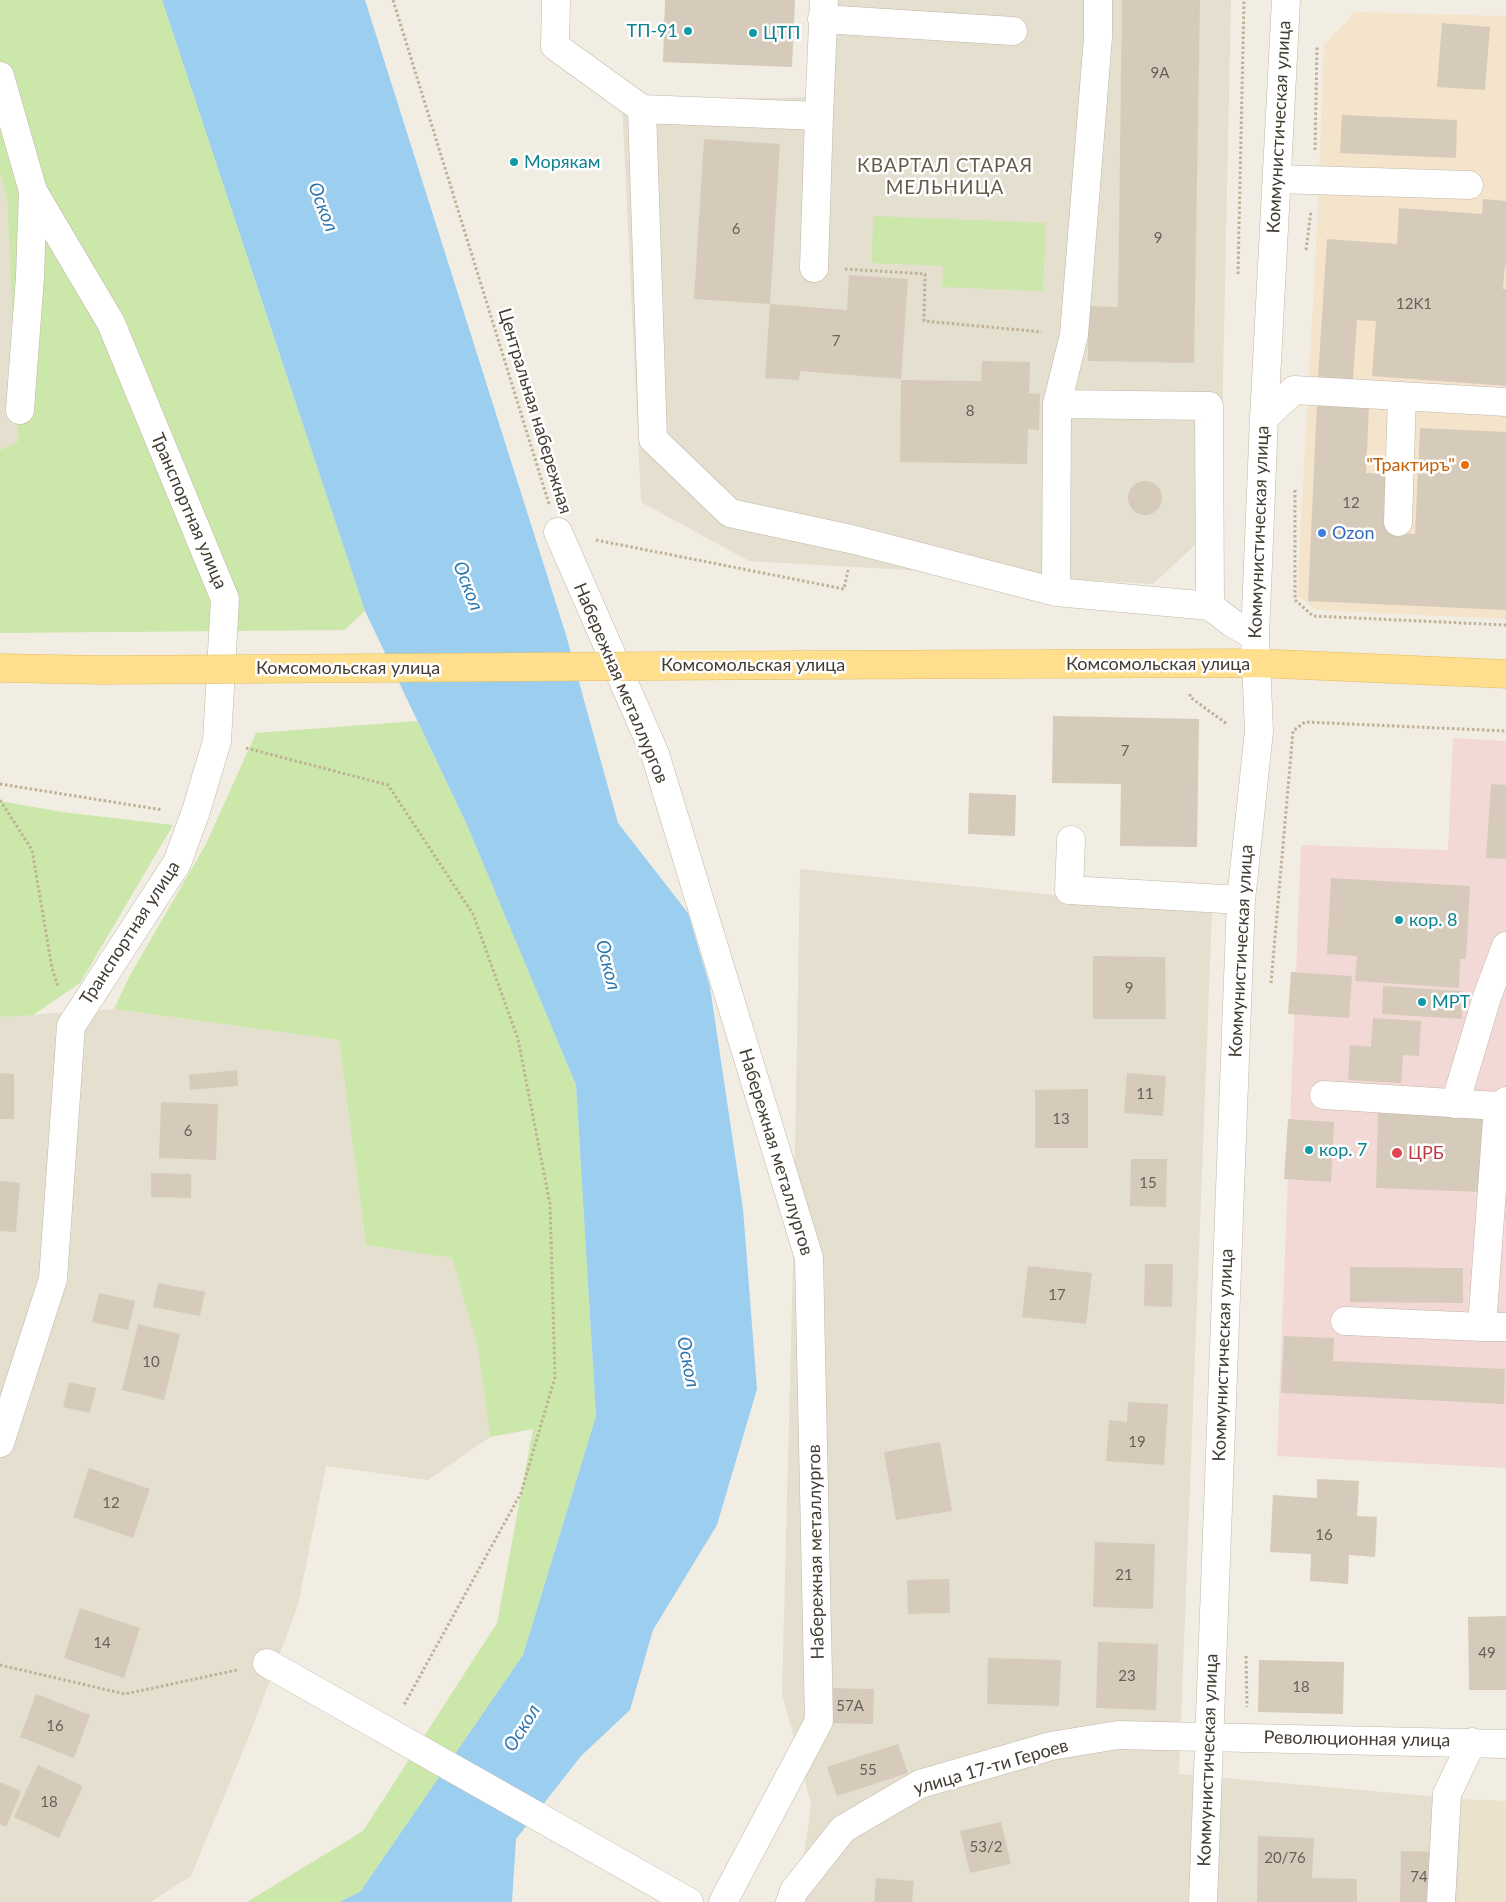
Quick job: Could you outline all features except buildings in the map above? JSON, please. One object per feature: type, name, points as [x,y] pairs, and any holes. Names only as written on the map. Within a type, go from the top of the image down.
[{"type":"main road","name":"Комсомольская улица","points":[[0,668],[103,670],[1255,663],[1506,674]]},
{"type":"street","points":[[556,0],[555,46],[642,109],[819,116]]},
{"type":"street","points":[[1056,592],[1057,404],[1074,335],[1098,37],[1098,0]]},
{"type":"street","name":"Коммунистическая улица","points":[[1203,1902],[1241,900],[1259,731],[1254,636],[1286,0]]},
{"type":"street","points":[[814,268],[823,10],[1013,31]]},
{"type":"street","name":"Транспортная улица","points":[[0,76],[34,191],[111,323],[225,599],[217,741],[196,811],[177,863],[71,1026],[53,1279],[0,1444]]},
{"type":"street","points":[[642,109],[653,439],[730,513],[855,540],[1056,592],[1210,606],[1232,623],[1254,636]]},
{"type":"street","points":[[1277,179],[1469,185]]},
{"type":"street","points":[[20,410],[34,191]]},
{"type":"street","points":[[1264,418],[1294,390],[1506,402]]},
{"type":"street","points":[[1398,522],[1402,396]]},
{"type":"street","points":[[1057,404],[1209,406],[1210,606]]},
{"type":"street","name":"Набережная металлургов","points":[[558,532],[655,754],[809,1258],[819,1721],[723,1902]]},
{"type":"street","points":[[1071,840],[1070,890],[1241,900]]},
{"type":"street","points":[[1455,1104],[1487,997],[1506,946]]},
{"type":"street","points":[[1324,1095],[1455,1104],[1502,1104],[1494,1327],[1345,1321]]},
{"type":"street","points":[[267,1663],[689,1902]]},
{"type":"street","name":"улица 17-ти Героев","points":[[790,1902],[794,1891],[843,1829],[920,1784],[1051,1746],[1089,1739],[1118,1735],[1209,1736]]},
{"type":"street","name":"Революционная улица","points":[[1209,1736],[1506,1744]]},
{"type":"street","points":[[1441,1902],[1447,1794],[1472,1742]]},
{"type":"path","name":"Центральная набережная","points":[[393,0],[558,532],[844,588],[855,540]]},
{"type":"path","points":[[814,268],[925,274],[924,321],[1074,335]]},
{"type":"path","points":[[1271,992],[1293,730],[1305,722],[1506,731]]},
{"type":"path","points":[[217,741],[388,785],[473,914],[518,1039],[550,1204],[555,1377],[521,1493],[389,1732]]},
{"type":"path","points":[[0,784],[168,811],[196,811]]},
{"type":"path","points":[[0,800],[32,850],[52,968],[71,1026]]},
{"type":"path","points":[[1246,1646],[1247,1715]]},
{"type":"path","points":[[0,1665],[125,1694],[267,1663]]},
{"type":"shaded area","name":"КВАРТАЛ СТАРАЯ МЕЛЬНИЦА","points":[[826,0],[1231,0],[1220,522],[1153,584],[749,561],[641,502],[622,101],[814,97]]},
{"type":"shaded area","points":[[1355,12],[1506,16],[1506,619],[1317,610],[1297,595],[1316,248],[1324,45]]},
{"type":"shaded area","points":[[0,174],[7,199],[18,442],[0,450]]},
{"type":"shaded area","name":"ЦРБ","points":[[1453,738],[1506,741],[1506,1468],[1277,1456],[1301,845],[1448,850]]},
{"type":"shaded area","points":[[800,869],[1212,911],[1179,1774],[1463,1799],[1459,1902],[798,1902],[811,1804],[782,1694],[793,1264]]},
{"type":"shaded area","points":[[114,1009],[339,1040],[366,1245],[452,1258],[478,1348],[490,1437],[428,1480],[326,1466],[298,1605],[248,1739],[191,1876],[151,1902],[0,1902],[0,1017]]},
{"type":"shaded area","points":[[1463,1799],[1506,1801],[1506,1902],[1459,1902]]},
{"type":"green space","points":[[0,0],[162,0],[365,611],[344,630],[0,633],[0,450],[18,442],[7,199],[0,174]]},
{"type":"green space","points":[[873,216],[1046,223],[1043,291],[942,287],[943,266],[872,263]]},
{"type":"green space","points":[[417,721],[467,825],[576,1085],[596,1416],[523,1655],[360,1892],[339,1902],[247,1902],[363,1831],[497,1623],[533,1429],[490,1437],[478,1348],[452,1258],[366,1245],[339,1040],[114,1009],[129,977],[206,844],[256,733]]},
{"type":"green space","points":[[0,801],[62,812],[173,825],[80,983],[33,1015],[0,1017]]},
{"type":"water","name":"Оскол","points":[[162,0],[365,0],[566,635],[618,823],[688,913],[710,987],[743,1209],[757,1389],[717,1525],[653,1630],[630,1710],[581,1756],[516,1839],[512,1902],[339,1902],[360,1892],[523,1655],[596,1416],[576,1085],[467,825],[365,611]]},
{"type":"place","name":"ТП-91","points":[[688,31]]},
{"type":"place","name":"ЦТП","points":[[753,33]]},
{"type":"place","name":"Морякам","points":[[514,162]]},
{"type":"place","name":"\"Трактиръ\"","points":[[1465,465]]},
{"type":"place","name":"Ozon","points":[[1322,533]]},
{"type":"place","name":"кор. 8","points":[[1399,920]]},
{"type":"place","name":"МРТ","points":[[1422,1002]]},
{"type":"place","name":"кор. 7","points":[[1309,1150]]},
{"type":"place","name":"ЦРБ","points":[[1397,1153]]},
{"type":"district","name":"КВАРТАЛ СТАРАЯ МЕЛЬНИЦА","points":[[945,177]]}]
